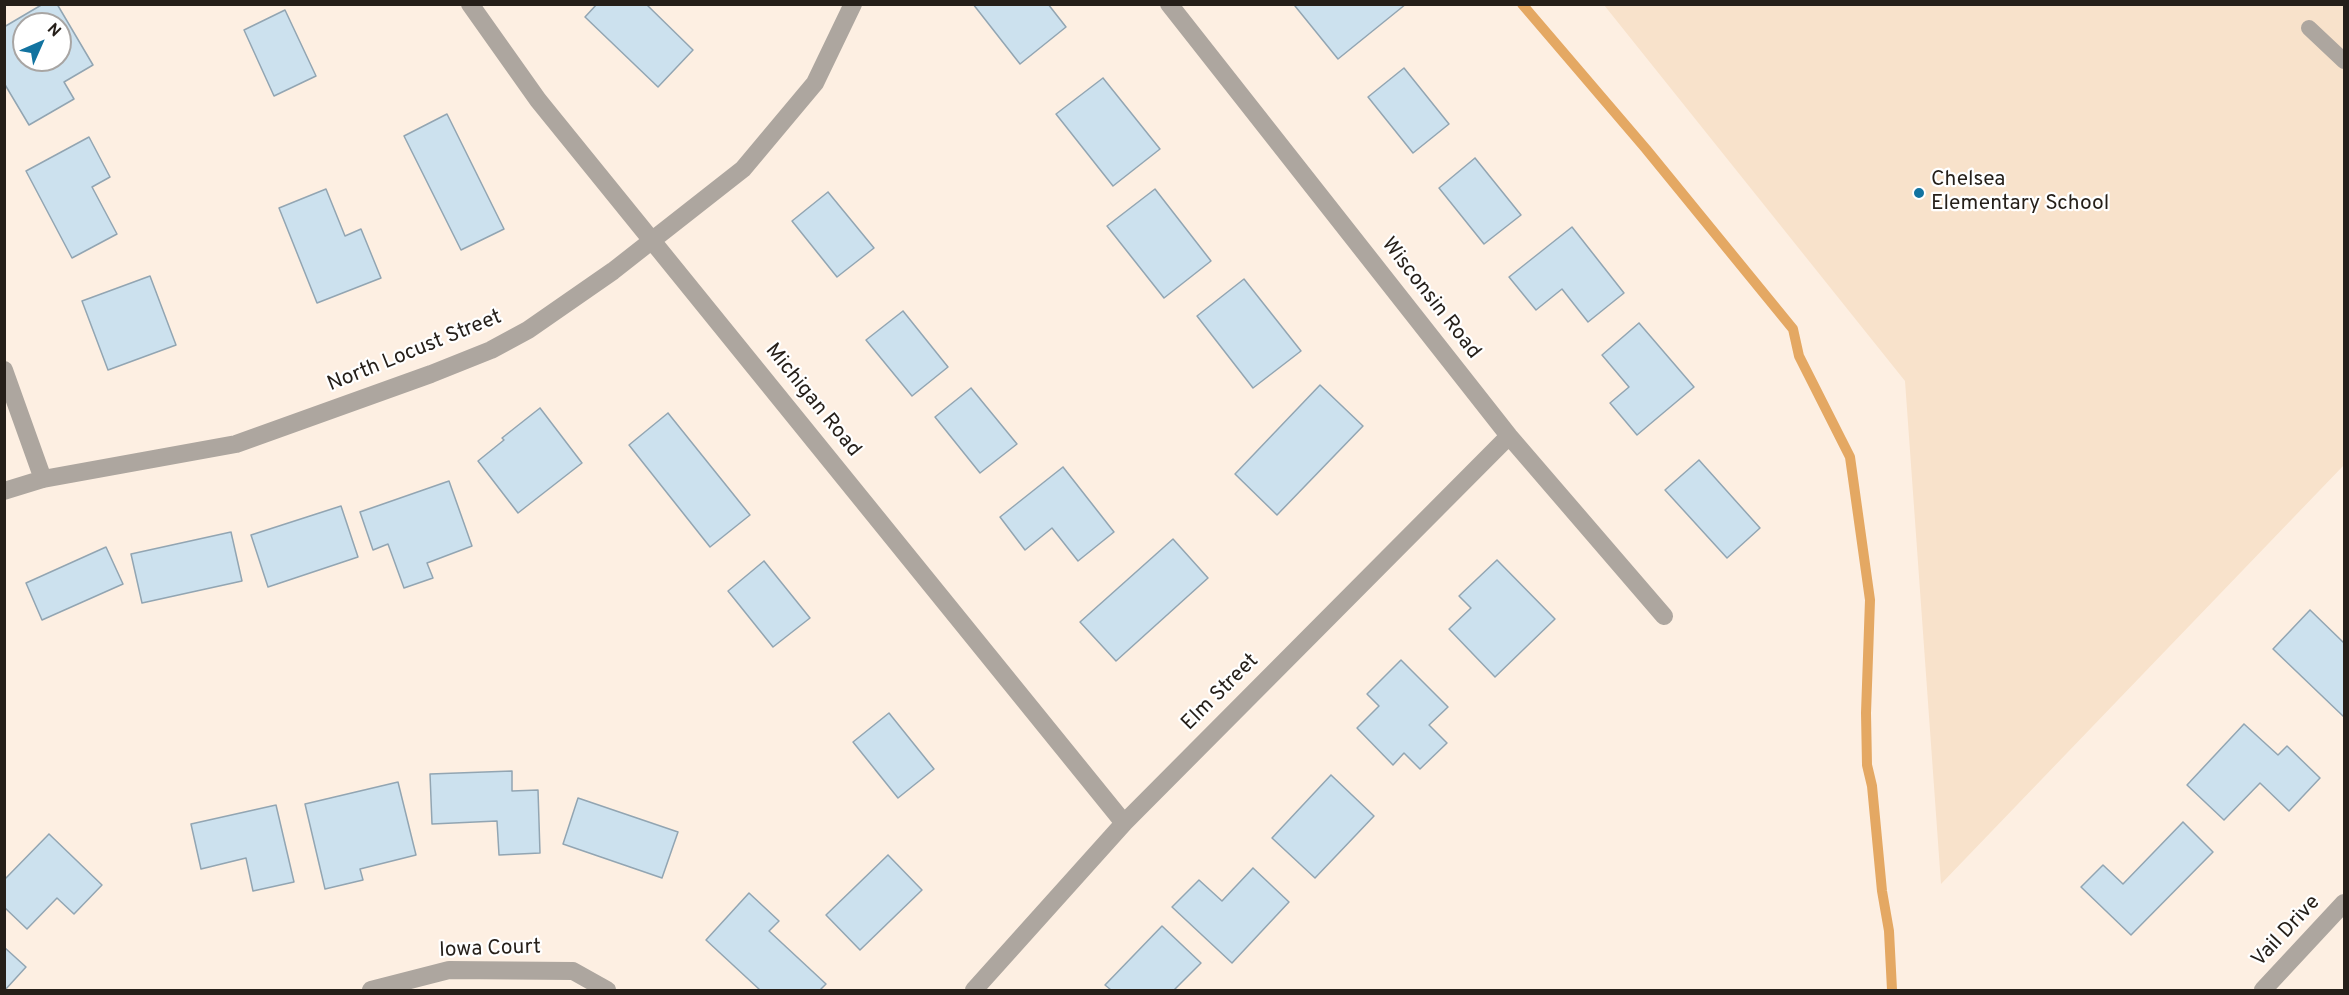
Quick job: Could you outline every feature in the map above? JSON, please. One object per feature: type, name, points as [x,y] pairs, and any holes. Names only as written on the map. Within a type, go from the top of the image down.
[{"type":"street","name":"Michigan Road","points":[[470,4],[538,100],[1124,823]]},
{"type":"street","name":"North Locust Street","points":[[4,491],[43,479],[236,444],[431,374],[491,350],[528,330],[613,271],[743,169],[815,83],[853,4]]},
{"type":"street","name":"Wisconsin Road","points":[[1168,4],[1509,436],[1664,616]]},
{"type":"street","points":[[4,370],[43,479]]},
{"type":"street","name":"Elm Street","points":[[974,990],[1124,823],[1509,436]]},
{"type":"street","name":"Vail Drive","points":[[2263,990],[2344,903]]},
{"type":"street","name":"Iowa Court","points":[[371,990],[449,970],[573,971],[607,990]]},
{"type":"lane","points":[[2309,28],[2344,62]]},
{"type":"shaded area","points":[[1604,5],[2344,5],[2344,465],[1941,884],[1905,381]]},
{"type":"building","points":[[43,4],[57,4],[62,12],[29,12]]},
{"type":"building","points":[[597,4],[646,4],[693,50],[658,87],[585,17]]},
{"type":"building","points":[[973,4],[1048,4],[1066,27],[1020,64]]},
{"type":"building","points":[[1298,4],[1406,4],[1338,59],[1295,6]]},
{"type":"building","points":[[285,10],[316,76],[274,96],[244,30]]},
{"type":"building","points":[[12,22],[12,72],[72,72],[72,29],[93,65],[64,82],[74,99],[29,125],[4,83],[4,27]]},
{"type":"building","points":[[1404,68],[1449,124],[1413,153],[1368,97]]},
{"type":"building","points":[[1103,78],[1160,149],[1113,186],[1056,114]]},
{"type":"building","points":[[447,114],[504,229],[461,250],[404,136]]},
{"type":"building","points":[[89,137],[110,177],[92,187],[117,234],[72,258],[26,171]]},
{"type":"building","points":[[1475,158],[1521,215],[1484,244],[1439,188]]},
{"type":"building","points":[[326,189],[345,236],[361,229],[381,278],[317,303],[279,208]]},
{"type":"building","points":[[1155,189],[1211,261],[1164,298],[1107,226]]},
{"type":"building","points":[[828,192],[874,248],[837,277],[792,221]]},
{"type":"building","points":[[1572,227],[1624,293],[1588,322],[1562,289],[1536,310],[1509,277]]},
{"type":"building","points":[[150,276],[176,345],[108,370],[82,301]]},
{"type":"building","points":[[1244,279],[1301,351],[1253,388],[1197,316]]},
{"type":"building","points":[[903,311],[948,367],[912,396],[866,340]]},
{"type":"building","points":[[1639,323],[1694,387],[1637,435],[1610,403],[1629,387],[1602,355]]},
{"type":"building","points":[[1320,385],[1363,426],[1277,515],[1235,474]]},
{"type":"building","points":[[971,388],[1017,444],[980,473],[935,417]]},
{"type":"building","points":[[540,408],[582,463],[518,513],[478,461],[504,440],[502,438]]},
{"type":"building","points":[[668,413],[750,515],[710,547],[629,445]]},
{"type":"building","points":[[1699,460],[1760,528],[1727,558],[1665,490]]},
{"type":"building","points":[[1063,467],[1114,532],[1078,561],[1052,528],[1025,550],[1000,517]]},
{"type":"building","points":[[449,481],[472,546],[427,563],[433,578],[404,588],[388,544],[373,550],[360,512]]},
{"type":"building","points":[[341,506],[358,557],[268,587],[251,535]]},
{"type":"building","points":[[231,532],[242,581],[142,603],[131,554]]},
{"type":"building","points":[[1173,539],[1208,578],[1116,661],[1080,622]]},
{"type":"building","points":[[106,547],[123,584],[42,620],[26,583]]},
{"type":"building","points":[[1497,560],[1555,619],[1495,677],[1449,629],[1471,608],[1459,596]]},
{"type":"building","points":[[764,561],[810,618],[773,647],[728,591]]},
{"type":"building","points":[[2310,610],[2344,643],[2344,717],[2273,649]]},
{"type":"building","points":[[1401,660],[1448,707],[1429,725],[1447,743],[1420,769],[1404,753],[1393,765],[1357,728],[1379,706],[1367,694]]},
{"type":"building","points":[[889,713],[934,769],[898,798],[853,742]]},
{"type":"building","points":[[2244,724],[2278,755],[2287,746],[2320,778],[2289,811],[2260,783],[2224,820],[2187,785]]},
{"type":"building","points":[[512,771],[512,791],[538,790],[540,853],[499,855],[497,821],[432,824],[430,774]]},
{"type":"building","points":[[1331,775],[1374,816],[1315,878],[1272,838]]},
{"type":"building","points":[[398,782],[416,855],[360,869],[363,880],[325,889],[305,804]]},
{"type":"building","points":[[578,798],[678,832],[662,878],[563,844]]},
{"type":"building","points":[[276,805],[294,882],[253,891],[246,858],[201,869],[191,824]]},
{"type":"building","points":[[2183,822],[2213,852],[2131,935],[2081,887],[2103,865],[2123,884]]},
{"type":"building","points":[[49,834],[102,885],[74,914],[57,898],[27,929],[4,907],[4,880]]},
{"type":"building","points":[[888,855],[922,890],[860,950],[826,915]]},
{"type":"building","points":[[1253,868],[1289,902],[1232,963],[1172,907],[1199,880],[1222,901]]},
{"type":"building","points":[[749,893],[779,921],[769,931],[826,984],[820,990],[760,990],[706,940]]},
{"type":"building","points":[[1162,926],[1201,963],[1174,990],[1111,990],[1105,985]]},
{"type":"building","points":[[4,947],[26,967],[5,990],[4,990]]},
{"type":"waterway","points":[[1522,4],[1646,149],[1793,329],[1799,356],[1850,457],[1870,600],[1866,713],[1867,765],[1872,786],[1882,891],[1889,931],[1892,990]]},
{"type":"place","name":"Chelsea Elementary School","points":[[1919,193]]}]
